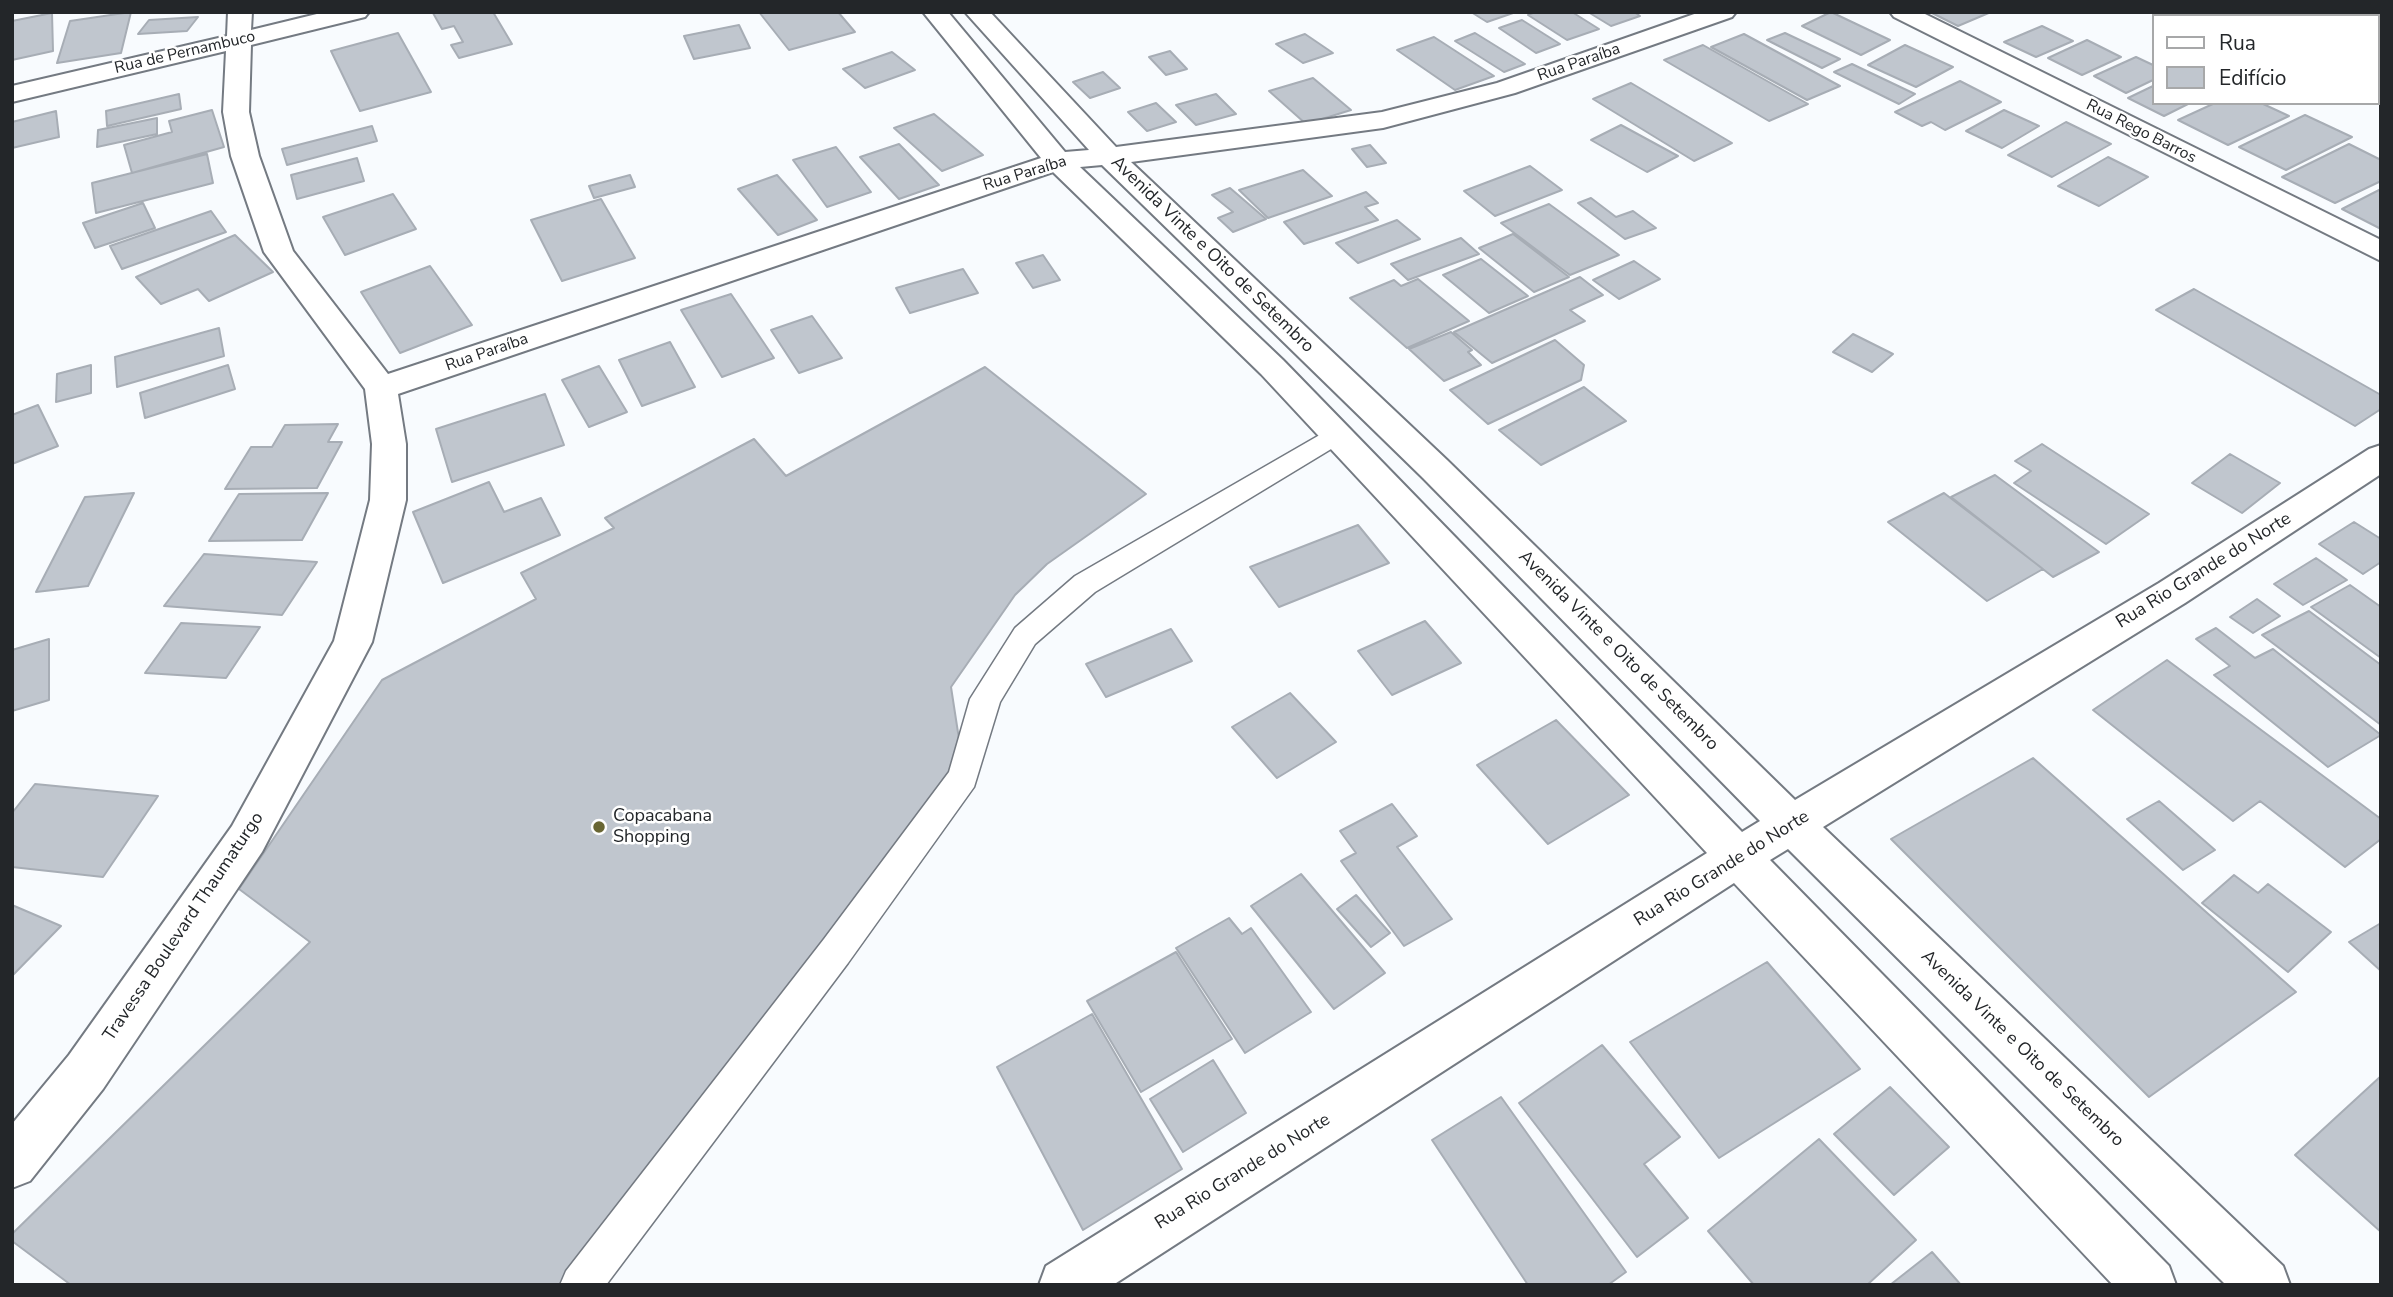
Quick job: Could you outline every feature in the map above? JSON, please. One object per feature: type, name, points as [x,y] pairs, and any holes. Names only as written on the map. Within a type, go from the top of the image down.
[{"type":"street","name":"Rua de Pernambuco","points":[[12,94],[240,26],[357,12]]},
{"type":"street","points":[[935,12],[1058,160],[1390,487],[1738,857],[2150,1285]]},
{"type":"street","name":"Avenida Vinte e Oito de Setembro","points":[[977,12],[1109,156],[1435,468],[1792,825],[2264,1285]]},
{"type":"street","name":"Rua Paraíba","points":[[381,388],[1058,160],[1109,156],[1383,120],[1506,88],[1724,12]]},
{"type":"street","name":"Rua Rego Barros","points":[[1902,12],[2381,252]]},
{"type":"street","name":"Travessa Boulevard Thaumaturgo","points":[[12,1163],[86,1072],[247,839],[353,642],[388,500],[389,444],[381,388],[279,252],[245,156],[236,112],[240,26]]},
{"type":"street","name":"Rua Rio Grande do Norte","points":[[1065,1285],[1738,857],[2172,593],[2381,457]]},
{"type":"street","points":[[1390,487],[1435,468]]},
{"type":"lane","points":[[580,1285],[836,951],[963,777],[985,699],[1026,636],[1085,584],[1337,434]]},
{"type":"building","points":[[131,12],[121,53],[57,63],[70,21]]},
{"type":"building","points":[[493,12],[512,44],[459,58],[451,45],[463,42],[454,26],[442,29],[433,13]]},
{"type":"building","points":[[759,12],[838,12],[855,32],[789,50]]},
{"type":"building","points":[[1471,12],[1516,12],[1487,22]]},
{"type":"building","points":[[1535,12],[1572,12],[1599,29],[1567,40],[1528,15]]},
{"type":"building","points":[[1588,12],[1634,12],[1640,16],[1611,26]]},
{"type":"building","points":[[1831,12],[1890,40],[1861,55],[1802,26]]},
{"type":"building","points":[[1930,12],[1991,12],[1958,26]]},
{"type":"building","points":[[52,13],[53,51],[12,60],[12,21]]},
{"type":"building","points":[[198,17],[187,31],[138,34],[149,20]]},
{"type":"building","points":[[1522,20],[1560,44],[1536,53],[1499,28]]},
{"type":"building","points":[[739,25],[750,48],[694,59],[684,36]]},
{"type":"building","points":[[2042,26],[2073,41],[2036,57],[2004,42]]},
{"type":"building","points":[[398,33],[431,92],[360,111],[331,51]]},
{"type":"building","points":[[1475,33],[1525,64],[1504,72],[1455,41]]},
{"type":"building","points":[[1785,33],[1840,59],[1822,68],[1767,40]]},
{"type":"building","points":[[1305,34],[1333,53],[1303,63],[1276,44]]},
{"type":"building","points":[[1744,34],[1840,86],[1807,100],[1711,47]]},
{"type":"building","points":[[1434,37],[1494,76],[1455,90],[1397,50]]},
{"type":"building","points":[[2087,40],[2121,57],[2082,75],[2048,58]]},
{"type":"building","points":[[1703,45],[1808,104],[1769,121],[1664,60]]},
{"type":"building","points":[[1905,45],[1953,67],[1916,87],[1868,65]]},
{"type":"building","points":[[1170,51],[1187,69],[1166,75],[1149,57]]},
{"type":"building","points":[[892,52],[915,70],[865,88],[843,69]]},
{"type":"building","points":[[2136,57],[2152,65],[2152,80],[2126,93],[2094,76]]},
{"type":"building","points":[[1852,64],[1915,94],[1899,104],[1834,72]]},
{"type":"building","points":[[1103,72],[1120,88],[1090,98],[1073,82]]},
{"type":"building","points":[[1313,78],[1351,110],[1306,124],[1269,91]]},
{"type":"building","points":[[1960,81],[2001,102],[1945,130],[1931,122],[1922,126],[1895,112]]},
{"type":"building","points":[[1631,83],[1732,143],[1694,161],[1593,99]]},
{"type":"building","points":[[2152,86],[2152,105],[2186,105],[2164,116],[2128,98]]},
{"type":"building","points":[[179,94],[181,109],[107,126],[106,111]]},
{"type":"building","points":[[1216,94],[1236,114],[1196,125],[1176,105]]},
{"type":"building","points":[[1156,103],[1176,122],[1147,131],[1128,112]]},
{"type":"building","points":[[2211,105],[2265,105],[2289,116],[2228,145],[2178,120]]},
{"type":"building","points":[[212,110],[224,147],[132,173],[124,145],[172,132],[169,121]]},
{"type":"building","points":[[2004,110],[2039,126],[2002,148],[1966,131]]},
{"type":"building","points":[[56,111],[59,137],[12,148],[12,122]]},
{"type":"building","points":[[934,114],[983,155],[942,171],[894,128]]},
{"type":"building","points":[[2305,115],[2352,137],[2286,170],[2239,147]]},
{"type":"building","points":[[157,118],[157,134],[97,147],[98,130]]},
{"type":"building","points":[[2066,122],[2111,144],[2052,177],[2008,155]]},
{"type":"building","points":[[1621,125],[1678,156],[1647,172],[1591,140]]},
{"type":"building","points":[[372,126],[377,141],[287,165],[282,149]]},
{"type":"building","points":[[899,144],[939,185],[899,199],[860,157]]},
{"type":"building","points":[[2349,144],[2381,160],[2381,181],[2335,203],[2282,177]]},
{"type":"building","points":[[1370,145],[1386,163],[1367,167],[1352,149]]},
{"type":"building","points":[[836,147],[871,192],[827,207],[793,160]]},
{"type":"building","points":[[207,154],[213,183],[96,213],[92,183]]},
{"type":"building","points":[[2108,157],[2148,177],[2099,206],[2058,186]]},
{"type":"building","points":[[357,158],[364,181],[297,199],[291,175]]},
{"type":"building","points":[[1530,166],[1562,190],[1495,216],[1464,191]]},
{"type":"building","points":[[1303,170],[1332,196],[1268,218],[1239,190]]},
{"type":"building","points":[[630,175],[635,187],[594,198],[589,186]]},
{"type":"building","points":[[777,175],[817,220],[778,235],[738,189]]},
{"type":"building","points":[[1230,188],[1266,219],[1233,232],[1218,218],[1233,212],[1212,195]]},
{"type":"building","points":[[2381,189],[2381,229],[2342,209]]},
{"type":"building","points":[[1366,192],[1378,203],[1365,207],[1378,220],[1304,244],[1284,222]]},
{"type":"building","points":[[393,194],[416,229],[345,255],[323,217]]},
{"type":"building","points":[[1591,198],[1616,217],[1633,211],[1656,228],[1625,239],[1578,203]]},
{"type":"building","points":[[601,199],[635,258],[562,281],[531,220]]},
{"type":"building","points":[[143,203],[155,228],[95,248],[83,223]]},
{"type":"building","points":[[1549,204],[1619,255],[1570,275],[1501,223]]},
{"type":"building","points":[[211,211],[226,232],[122,269],[110,246]]},
{"type":"building","points":[[1397,220],[1420,239],[1358,263],[1336,243]]},
{"type":"building","points":[[1513,234],[1569,277],[1534,292],[1479,248]]},
{"type":"building","points":[[235,235],[273,272],[209,301],[198,289],[161,304],[136,277]]},
{"type":"building","points":[[1461,238],[1479,254],[1408,280],[1391,264]]},
{"type":"building","points":[[1043,255],[1060,280],[1033,288],[1016,263]]},
{"type":"building","points":[[1481,259],[1528,296],[1489,313],[1443,275]]},
{"type":"building","points":[[1634,261],[1660,279],[1619,299],[1593,280]]},
{"type":"building","points":[[430,266],[472,325],[400,353],[361,292]]},
{"type":"building","points":[[963,269],[978,293],[910,313],[896,288]]},
{"type":"building","points":[[1580,277],[1603,295],[1570,310],[1585,321],[1492,363],[1454,332]]},
{"type":"building","points":[[1418,279],[1469,321],[1407,348],[1350,298],[1394,280],[1401,286]]},
{"type":"building","points":[[2194,289],[2381,395],[2381,409],[2355,426],[2156,310]]},
{"type":"building","points":[[731,294],[774,358],[722,377],[681,310]]},
{"type":"building","points":[[812,316],[842,358],[799,373],[771,330]]},
{"type":"building","points":[[219,328],[224,356],[117,387],[115,357]]},
{"type":"building","points":[[1451,332],[1472,350],[1468,352],[1481,365],[1444,381],[1409,349]]},
{"type":"building","points":[[1853,334],[1893,354],[1872,372],[1833,352]]},
{"type":"building","points":[[1555,340],[1584,365],[1581,380],[1488,424],[1450,390]]},
{"type":"building","points":[[670,342],[695,387],[642,406],[619,360]]},
{"type":"building","points":[[91,365],[91,393],[56,402],[57,374]]},
{"type":"building","points":[[228,365],[235,389],[145,418],[140,393]]},
{"type":"building","points":[[599,366],[627,412],[589,427],[562,380]]},
{"type":"building","name":"Copacabana Shopping","points":[[985,367],[1146,494],[1047,564],[1015,595],[951,687],[963,765],[571,1285],[71,1285],[12,1241],[12,1234],[310,942],[239,889],[382,680],[536,599],[521,573],[614,528],[605,518],[754,439],[786,476]]},
{"type":"building","points":[[1584,387],[1626,421],[1541,465],[1499,430]]},
{"type":"building","points":[[545,394],[564,445],[452,482],[436,429]]},
{"type":"building","points":[[38,405],[58,446],[12,464],[12,415]]},
{"type":"building","points":[[338,424],[328,442],[342,442],[317,488],[225,489],[251,447],[272,447],[285,425]]},
{"type":"building","points":[[2042,444],[2149,514],[2106,544],[2014,483],[2031,471],[2015,461]]},
{"type":"building","points":[[2230,454],[2280,483],[2242,513],[2192,483]]},
{"type":"building","points":[[1995,475],[2099,552],[2053,577],[1951,497]]},
{"type":"building","points":[[489,482],[504,512],[541,498],[560,535],[443,583],[413,512]]},
{"type":"building","points":[[134,493],[88,586],[36,592],[85,497]]},
{"type":"building","points":[[328,493],[302,540],[209,541],[239,494]]},
{"type":"building","points":[[1944,493],[2043,569],[1987,601],[1888,522]]},
{"type":"building","points":[[2354,522],[2381,539],[2381,562],[2363,574],[2319,544]]},
{"type":"building","points":[[1358,525],[1389,563],[1279,607],[1250,567]]},
{"type":"building","points":[[204,554],[317,562],[282,615],[164,606]]},
{"type":"building","points":[[2316,558],[2347,580],[2303,605],[2274,584]]},
{"type":"building","points":[[2350,585],[2381,607],[2381,658],[2311,607]]},
{"type":"building","points":[[2257,599],[2280,616],[2253,633],[2230,617]]},
{"type":"building","points":[[2309,611],[2381,665],[2381,725],[2262,635]]},
{"type":"building","points":[[1425,621],[1461,663],[1392,695],[1358,651]]},
{"type":"building","points":[[181,623],[260,627],[226,678],[145,673]]},
{"type":"building","points":[[2216,628],[2255,658],[2273,649],[2381,735],[2328,767],[2214,675],[2230,666],[2196,639]]},
{"type":"building","points":[[1171,629],[1192,661],[1106,697],[1086,664]]},
{"type":"building","points":[[49,639],[49,700],[12,711],[12,650]]},
{"type":"building","points":[[2167,660],[2381,819],[2381,839],[2345,867],[2260,801],[2233,821],[2093,710]]},
{"type":"building","points":[[1290,693],[1336,742],[1277,778],[1232,727]]},
{"type":"building","points":[[1556,720],[1629,795],[1548,844],[1477,765]]},
{"type":"building","points":[[2033,758],[2296,992],[2149,1097],[1891,839]]},
{"type":"building","points":[[35,784],[158,796],[103,877],[12,867],[12,813]]},
{"type":"building","points":[[2159,801],[2215,850],[2183,870],[2127,819]]},
{"type":"building","points":[[1392,804],[1417,836],[1397,847],[1452,919],[1404,946],[1341,861],[1356,853],[1340,831]]},
{"type":"building","points":[[1301,874],[1385,973],[1334,1009],[1251,906]]},
{"type":"building","points":[[2234,875],[2258,893],[2268,884],[2331,932],[2288,972],[2202,903]]},
{"type":"building","points":[[1356,895],[1390,933],[1371,947],[1337,909]]},
{"type":"building","points":[[12,905],[61,926],[12,976]]},
{"type":"building","points":[[1229,918],[1242,934],[1251,928],[1311,1012],[1245,1053],[1176,948]]},
{"type":"building","points":[[2381,923],[2381,971],[2349,942]]},
{"type":"building","points":[[1176,952],[1232,1039],[1141,1092],[1087,1001]]},
{"type":"building","points":[[1767,962],[1860,1069],[1719,1158],[1630,1042]]},
{"type":"building","points":[[1092,1014],[1182,1169],[1083,1230],[997,1067]]},
{"type":"building","points":[[1602,1045],[1680,1137],[1644,1164],[1688,1218],[1637,1257],[1519,1103]]},
{"type":"building","points":[[1213,1060],[1246,1113],[1183,1152],[1150,1099]]},
{"type":"building","points":[[2381,1076],[2381,1232],[2295,1155]]},
{"type":"building","points":[[1890,1087],[1949,1147],[1894,1195],[1834,1134]]},
{"type":"building","points":[[1501,1097],[1626,1272],[1608,1285],[1528,1285],[1432,1140]]},
{"type":"building","points":[[1819,1139],[1916,1240],[1867,1285],[1754,1285],[1708,1231]]},
{"type":"building","points":[[1932,1252],[1961,1285],[1890,1285]]},
{"type":"place","name":"Copacabana Shopping","points":[[599,827]]}]
